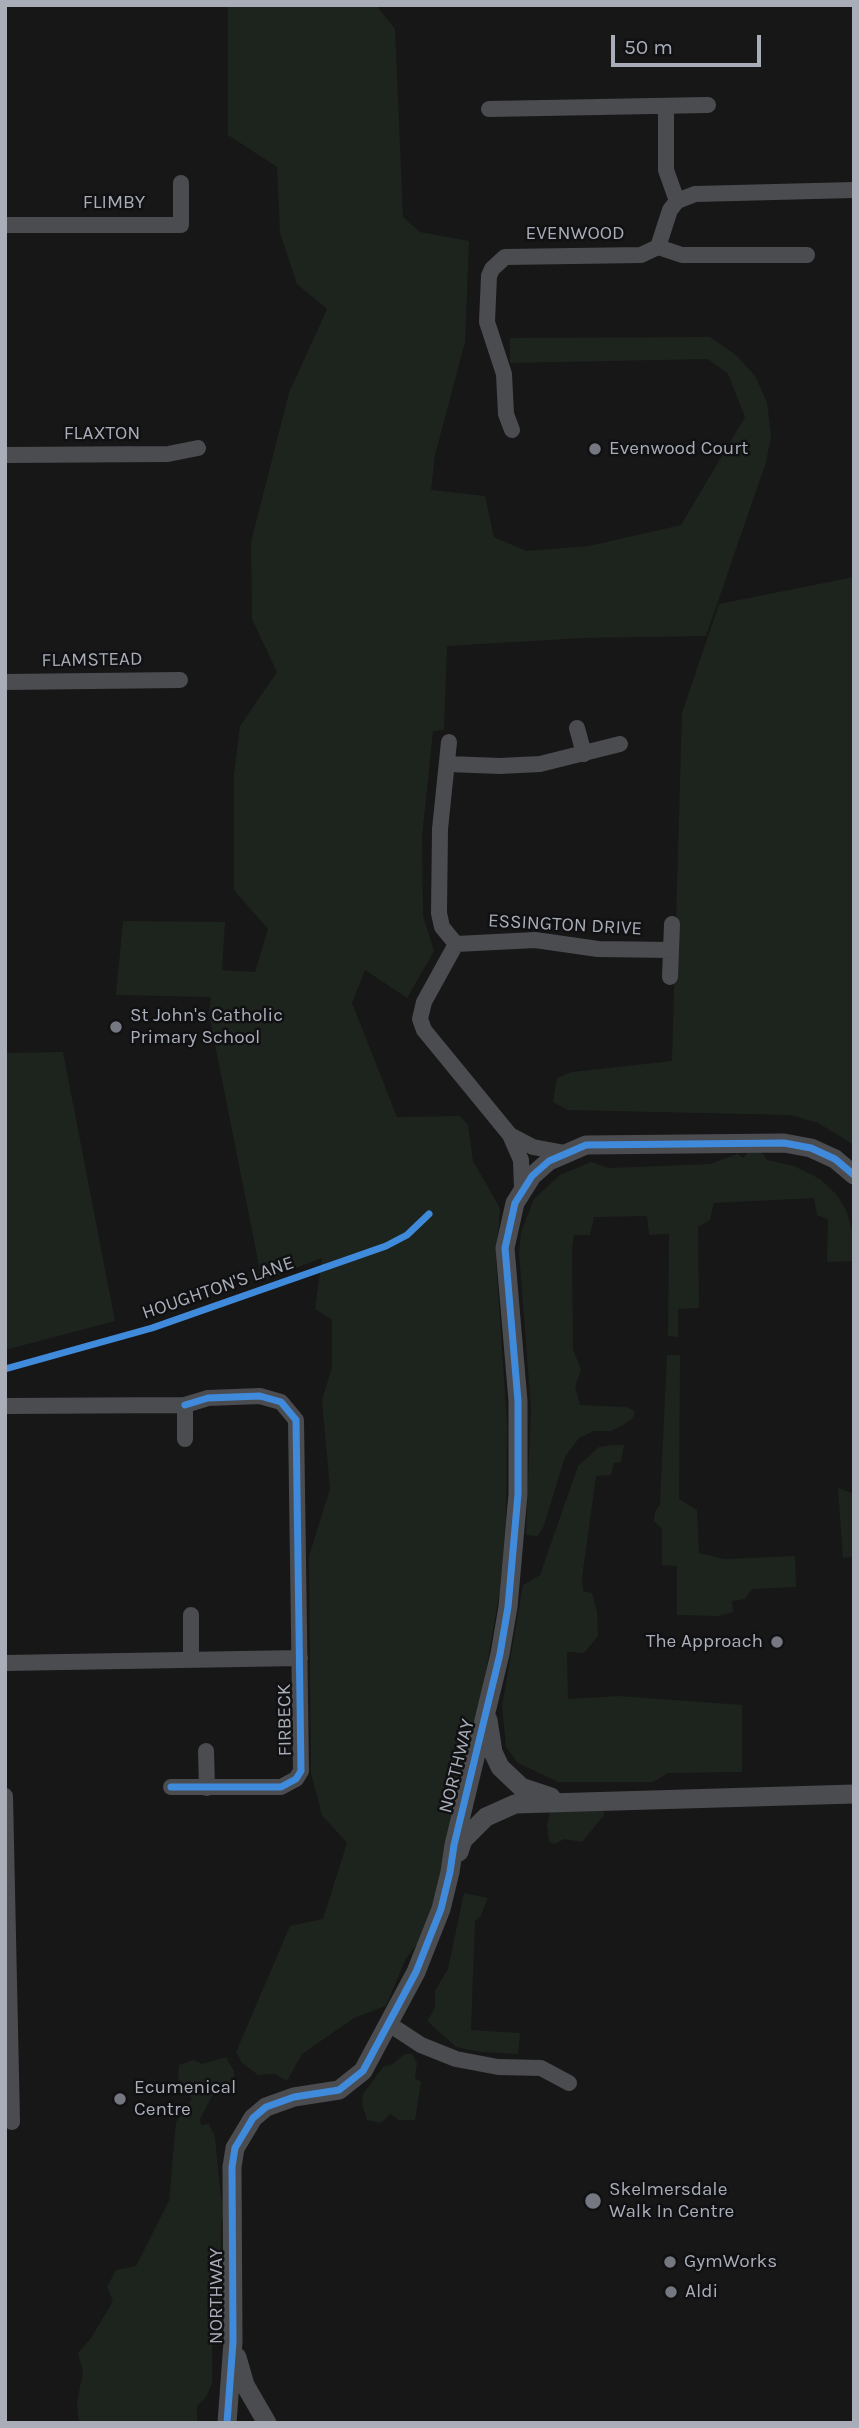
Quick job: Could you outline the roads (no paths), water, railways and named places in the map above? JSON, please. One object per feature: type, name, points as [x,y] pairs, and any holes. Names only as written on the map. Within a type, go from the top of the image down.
[{"type":"street","points":[[489,110],[708,105]]},
{"type":"street","points":[[666,107],[666,170],[677,201]]},
{"type":"street","name":"FLIMBY","points":[[5,225],[181,225],[181,183]]},
{"type":"street","points":[[658,247],[670,210],[677,201],[695,194],[854,190]]},
{"type":"street","name":"EVENWOOD","points":[[512,430],[506,414],[504,374],[487,322],[492,269],[498,262],[512,256],[641,255],[658,247],[682,255],[807,255]]},
{"type":"street","name":"FLAXTON","points":[[5,456],[169,454],[198,449]]},
{"type":"street","name":"FLAMSTEAD","points":[[5,682],[180,680]]},
{"type":"street","points":[[577,728],[584,754]]},
{"type":"street","points":[[449,742],[440,829],[439,913],[442,927],[456,944],[424,1002],[422,1025],[510,1135],[521,1160],[522,1189]]},
{"type":"street","points":[[448,764],[521,766],[620,744]]},
{"type":"street","points":[[670,977],[672,924]]},
{"type":"street","name":"ESSINGTON DRIVE","points":[[456,944],[535,940],[598,949],[671,950]]},
{"type":"street","points":[[510,1135],[533,1147],[565,1153]]},
{"type":"street","name":"NORTHWAY","points":[[450,1872],[508,1607],[518,1494],[518,1401],[505,1248],[507,1227],[522,1189],[532,1176],[565,1153],[586,1145],[784,1143],[823,1153],[854,1175]]},
{"type":"street","points":[[5,1406],[185,1405],[208,1398],[260,1396],[281,1402],[296,1420],[300,1658],[5,1663]]},
{"type":"street","points":[[185,1405],[185,1439]]},
{"type":"street","points":[[191,1615],[191,1660]]},
{"type":"street","name":"FIRBECK","points":[[171,1787],[281,1787],[296,1779],[301,1771],[300,1658]]},
{"type":"street","points":[[487,1707],[493,1752],[510,1779],[536,1794],[572,1801]]},
{"type":"street","points":[[206,1751],[207,1788]]},
{"type":"street","name":"NORTHWAY","points":[[226,2423],[233,2342],[232,2167],[243,2132],[253,2118],[281,2101],[331,2092],[351,2083],[363,2071],[430,1939],[450,1872],[463,1840],[486,1817],[515,1804],[854,1794]]},
{"type":"street","points":[[5,1796],[12,2122]]},
{"type":"street","points":[[389,2024],[421,2045],[456,2059],[475,2064],[541,2068],[569,2083]]},
{"type":"street","name":"NORTHWAY","points":[[233,2342],[245,2385],[267,2423]]},
{"type":"place","name":"Evenwood Court","points":[[595,449]]},
{"type":"place","name":"St John's Catholic Primary School","points":[[116,1027]]},
{"type":"place","name":"The Approach","points":[[777,1642]]},
{"type":"place","name":"Ecumenical Centre","points":[[120,2099]]},
{"type":"place","name":"Skelmersdale Walk In Centre","points":[[593,2201]]},
{"type":"place","name":"GymWorks","points":[[670,2262]]},
{"type":"place","name":"Aldi","points":[[671,2292]]}]
